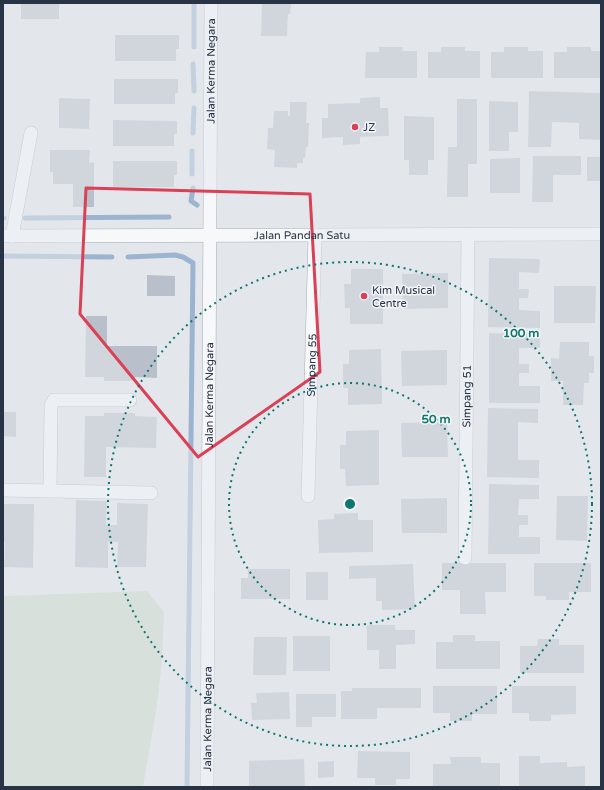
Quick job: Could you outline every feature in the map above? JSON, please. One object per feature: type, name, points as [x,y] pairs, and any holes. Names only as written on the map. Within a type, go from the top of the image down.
[{"type":"street","name":"Jalan Kerma Negara","points":[[207,787],[212,3]]},
{"type":"street","points":[[7,236],[31,133]]},
{"type":"street","name":"Simpang 51","points":[[465,558],[468,234]]},
{"type":"street","name":"Jalan Pandan Satu","points":[[7,236],[601,234]]},
{"type":"street","name":"Simpang 55","points":[[308,496],[315,235]]},
{"type":"street","points":[[50,491],[52,402],[56,399],[130,400]]},
{"type":"street","points":[[3,490],[151,493]]},
{"type":"highlighted area","points":[[86,188],[310,194],[320,372],[198,457],[80,314]]},
{"type":"green space","points":[[147,591],[164,612],[162,662],[157,705],[143,787],[3,787],[3,596]]},
{"type":"building","points":[[21,3],[59,3],[59,19],[21,19]]},
{"type":"building","points":[[262,3],[291,3],[290,14],[288,14],[287,36],[261,36]]},
{"type":"building","points":[[115,35],[179,35],[179,49],[176,49],[176,61],[115,61]]},
{"type":"building","points":[[379,47],[403,47],[402,51],[417,51],[417,78],[365,78],[366,52],[379,52]]},
{"type":"building","points":[[441,47],[465,47],[465,51],[480,51],[480,78],[428,78],[428,52],[441,52]]},
{"type":"building","points":[[504,47],[528,47],[528,51],[543,51],[543,78],[491,78],[491,52],[504,52]]},
{"type":"building","points":[[567,47],[591,47],[591,51],[601,51],[601,78],[554,78],[554,52],[567,52]]},
{"type":"building","points":[[114,79],[178,79],[178,93],[175,93],[175,104],[114,104]]},
{"type":"building","points":[[529,91],[601,93],[601,140],[579,139],[579,123],[552,122],[551,147],[528,147]]},
{"type":"building","name":"JZ","points":[[380,97],[380,108],[388,108],[389,136],[360,137],[360,144],[343,145],[343,137],[322,138],[322,118],[328,118],[328,104],[360,103],[360,98]]},
{"type":"building","points":[[59,98],[90,99],[89,129],[59,128]]},
{"type":"building","points":[[457,99],[477,99],[477,164],[468,164],[468,197],[447,197],[448,147],[457,147]]},
{"type":"building","points":[[489,101],[518,102],[518,132],[509,132],[509,151],[489,151]]},
{"type":"building","points":[[290,102],[307,102],[306,123],[309,123],[308,147],[306,147],[303,163],[297,163],[297,168],[274,167],[275,150],[267,149],[268,128],[273,128],[274,111],[288,111],[288,116],[290,116]]},
{"type":"building","points":[[404,116],[434,117],[434,160],[428,160],[428,175],[409,175],[409,160],[404,160]]},
{"type":"building","points":[[113,120],[177,121],[177,134],[174,134],[174,146],[113,146]]},
{"type":"building","points":[[50,150],[90,150],[89,163],[94,162],[94,207],[73,207],[73,184],[53,184],[53,172],[50,172]]},
{"type":"building","points":[[533,156],[581,156],[581,175],[553,175],[553,202],[532,202]]},
{"type":"building","points":[[587,157],[601,157],[601,181],[587,181]]},
{"type":"building","points":[[520,158],[520,193],[490,193],[490,159]]},
{"type":"building","points":[[113,161],[177,161],[177,175],[174,175],[174,187],[113,187]]},
{"type":"building","points":[[489,258],[540,259],[539,273],[519,272],[519,289],[529,289],[528,298],[519,298],[519,310],[540,311],[540,328],[488,327]]},
{"type":"building","name":"Kim Musical Centre","points":[[351,269],[383,269],[383,324],[350,324],[350,308],[345,308],[344,284],[351,284]]},
{"type":"building","points":[[448,273],[448,308],[403,309],[402,274]]},
{"type":"building","points":[[147,275],[175,276],[175,296],[147,296]]},
{"type":"building","points":[[554,286],[596,286],[595,323],[554,323]]},
{"type":"building","points":[[86,316],[107,316],[107,346],[157,346],[157,378],[135,377],[135,381],[104,381],[104,377],[85,377]]},
{"type":"building","points":[[489,333],[540,334],[540,348],[519,348],[519,364],[529,364],[529,373],[519,373],[519,386],[540,386],[540,403],[489,403]]},
{"type":"building","points":[[560,342],[589,342],[589,356],[594,356],[594,373],[589,373],[589,383],[584,383],[583,405],[563,405],[563,381],[551,381],[551,358],[559,359]]},
{"type":"building","points":[[381,349],[382,404],[348,405],[348,388],[343,388],[343,364],[349,364],[349,350]]},
{"type":"building","points":[[447,350],[447,385],[402,386],[401,351]]},
{"type":"building","points":[[488,408],[538,409],[538,423],[518,422],[518,460],[539,460],[539,478],[487,477]]},
{"type":"building","points":[[3,412],[16,412],[16,437],[3,436]]},
{"type":"building","points":[[104,413],[135,413],[135,416],[157,417],[156,448],[106,447],[106,477],[84,477],[85,416],[104,416]]},
{"type":"building","points":[[447,422],[448,457],[402,457],[401,423]]},
{"type":"building","points":[[379,430],[379,485],[346,486],[345,469],[340,469],[340,445],[346,445],[346,431]]},
{"type":"building","points":[[489,484],[539,485],[539,499],[519,499],[518,515],[528,515],[528,525],[519,525],[519,537],[540,537],[540,554],[488,554]]},
{"type":"building","points":[[557,496],[588,496],[587,541],[556,540]]},
{"type":"building","points":[[447,498],[447,533],[402,533],[401,499]]},
{"type":"building","points":[[76,500],[107,501],[106,525],[117,525],[117,503],[148,504],[146,567],[117,567],[118,542],[108,542],[108,568],[75,567]]},
{"type":"building","points":[[4,504],[34,504],[33,568],[4,567]]},
{"type":"building","points":[[358,513],[358,520],[373,520],[373,552],[319,553],[318,520],[334,519],[334,514]]},
{"type":"building","points":[[442,563],[506,563],[506,592],[485,592],[486,614],[460,614],[460,590],[442,590]]},
{"type":"building","points":[[534,563],[591,563],[591,592],[569,592],[569,600],[546,600],[546,596],[534,596]]},
{"type":"building","points":[[413,564],[415,609],[382,610],[382,601],[376,601],[376,578],[349,579],[349,566]]},
{"type":"building","points":[[248,569],[290,569],[290,599],[241,599],[241,578],[248,578]]},
{"type":"building","points":[[306,572],[328,572],[328,600],[306,600]]},
{"type":"building","points":[[367,625],[395,625],[395,630],[415,630],[415,644],[396,645],[396,669],[379,669],[379,650],[367,650]]},
{"type":"building","points":[[453,635],[475,635],[475,641],[500,641],[500,669],[436,669],[436,642],[453,642]]},
{"type":"building","points":[[293,636],[330,636],[330,671],[293,671]]},
{"type":"building","points":[[254,637],[287,637],[286,675],[253,675]]},
{"type":"building","points":[[538,639],[559,639],[559,645],[584,645],[584,673],[520,673],[520,646],[537,646]]},
{"type":"building","points":[[433,686],[497,686],[497,714],[472,714],[472,721],[450,721],[450,713],[433,713]]},
{"type":"building","points":[[512,686],[576,686],[576,714],[551,715],[551,721],[529,721],[529,713],[512,713]]},
{"type":"building","points":[[352,688],[421,688],[421,708],[377,708],[377,719],[341,719],[341,691],[352,691]]},
{"type":"building","points":[[289,692],[290,719],[252,720],[251,703],[257,703],[256,693]]},
{"type":"building","points":[[296,694],[336,694],[336,717],[312,717],[312,727],[296,727]]},
{"type":"building","points":[[358,751],[410,752],[410,779],[396,779],[396,785],[375,785],[375,778],[357,778]]},
{"type":"building","points":[[519,756],[540,756],[540,763],[567,762],[567,767],[585,766],[585,787],[519,787]]},
{"type":"building","points":[[450,757],[481,757],[481,763],[500,763],[500,787],[433,787],[433,764],[451,764]]},
{"type":"building","points":[[304,759],[305,787],[249,787],[249,761]]},
{"type":"building","points":[[334,761],[334,777],[318,778],[318,762]]},
{"type":"waterway","points":[[194,3],[194,47]]},
{"type":"waterway","points":[[193,64],[194,91]]},
{"type":"waterway","points":[[193,133],[194,108]]},
{"type":"waterway","points":[[192,151],[192,174]]},
{"type":"waterway","points":[[193,188],[191,201],[197,205]]},
{"type":"waterway","points":[[25,218],[169,217]]},
{"type":"waterway","points":[[128,257],[175,255],[183,257],[193,263],[187,787]]},
{"type":"waterway","points":[[3,256],[112,257]]},
{"type":"place","name":"JZ","points":[[355,127]]},
{"type":"place","name":"Kim Musical Centre","points":[[364,296]]}]
